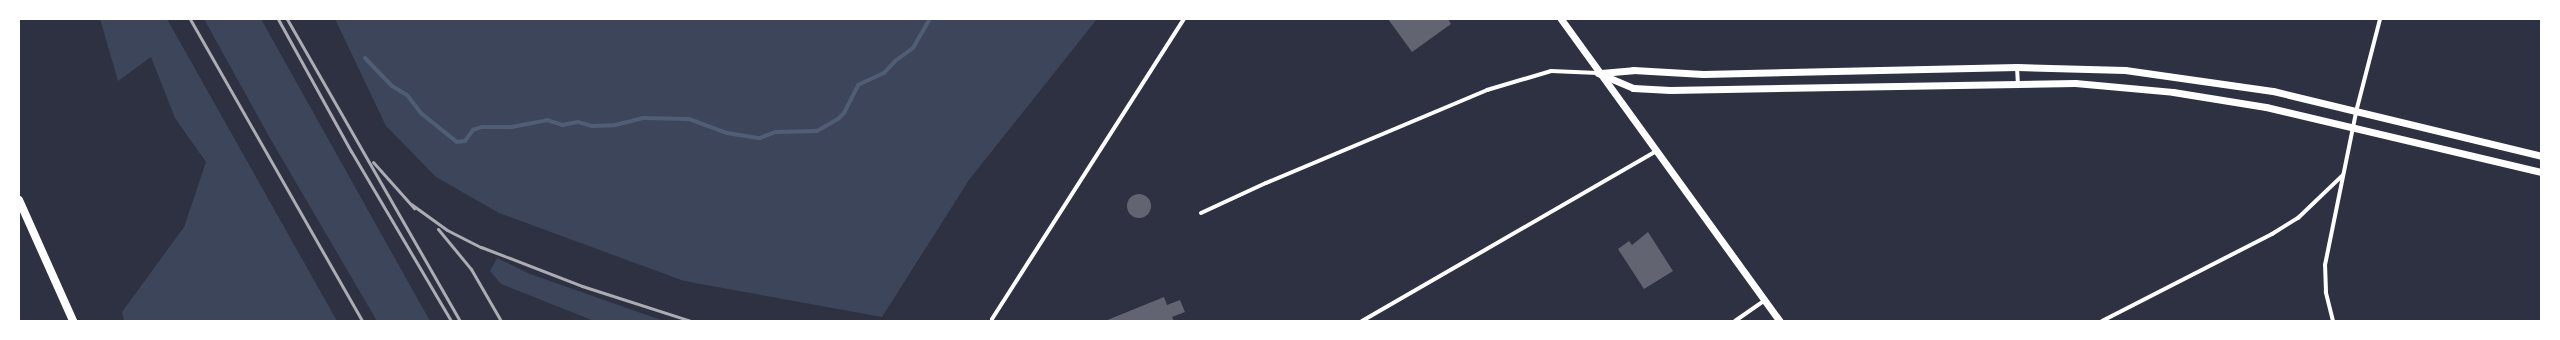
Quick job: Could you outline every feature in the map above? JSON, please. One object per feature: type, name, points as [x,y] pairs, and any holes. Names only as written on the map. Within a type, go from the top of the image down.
[{"type":"main road","points":[[19,200],[73,321]]},
{"type":"street","points":[[992,319],[1184,19]]},
{"type":"street","points":[[1561,19],[1598,73],[1657,151],[1780,321]]},
{"type":"street","points":[[2333,321],[2326,292],[2325,264],[2356,112],[2380,19]]},
{"type":"street","points":[[2017,67],[2018,84]]},
{"type":"street","points":[[1201,213],[1266,183],[1487,90],[1551,70],[1598,73],[1633,70],[1710,74],[2017,67],[2125,70],[2214,81],[2273,91],[2541,156]]},
{"type":"street","points":[[1598,73],[1633,88],[1670,90],[2075,83],[2173,92],[2266,107],[2541,172]]},
{"type":"street","points":[[1362,321],[1657,151]]},
{"type":"street","points":[[2102,321],[2272,234],[2298,218],[2344,174]]},
{"type":"street","points":[[1734,321],[1765,300]]},
{"type":"shaded area","points":[[100,19],[167,19],[337,321],[124,321],[122,312],[184,227],[206,162],[175,118],[151,57],[118,81]]},
{"type":"shaded area","points":[[204,19],[261,19],[430,321],[377,321],[271,140]]},
{"type":"shaded area","points":[[335,19],[1097,19],[969,180],[882,317],[684,281],[499,213],[436,177],[386,126]]},
{"type":"shaded area","points":[[497,258],[530,274],[664,321],[594,321],[501,284],[490,271]]},
{"type":"building","points":[[1388,19],[1448,19],[1451,24],[1412,52]]},
{"type":"building","points":[[1139,194],[1148,197],[1151,206],[1148,215],[1139,218],[1130,215],[1127,206],[1130,197]]},
{"type":"building","points":[[1648,232],[1673,271],[1644,289],[1618,249],[1629,241],[1632,245]]},
{"type":"building","points":[[1164,297],[1167,305],[1180,300],[1185,312],[1172,317],[1174,321],[1105,321]]},
{"type":"waterway","points":[[365,58],[392,86],[407,95],[422,114],[457,142],[465,141],[473,130],[482,127],[512,127],[547,120],[562,125],[578,122],[592,126],[615,125],[643,118],[689,119],[727,133],[760,138],[776,132],[817,131],[838,119],[844,113],[858,85],[884,73],[895,61],[913,48],[930,19]]},
{"type":"railway","points":[[190,19],[362,321]]},
{"type":"railway","points":[[278,19],[351,151],[451,321]]},
{"type":"railway","points":[[287,19],[460,321]]},
{"type":"railway","points":[[373,162],[414,208]]},
{"type":"railway","points":[[411,204],[447,230],[481,247],[582,286],[691,321]]},
{"type":"railway","points":[[438,229],[471,269],[501,321]]}]
